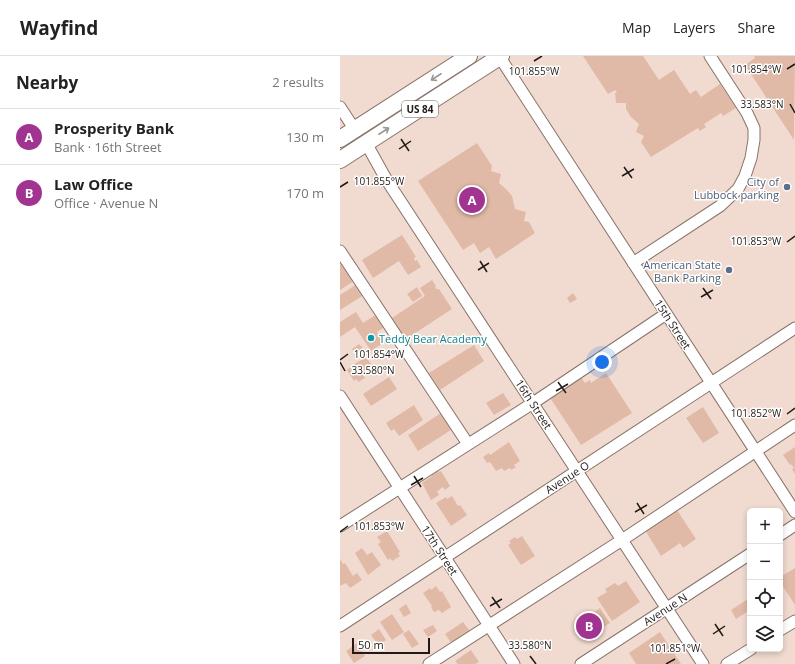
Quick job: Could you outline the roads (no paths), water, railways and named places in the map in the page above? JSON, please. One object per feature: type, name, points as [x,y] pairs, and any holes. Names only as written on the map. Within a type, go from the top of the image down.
[{"type":"highway","name":"US 84","points":[[340,140],[469,56]]},
{"type":"highway","name":"US 84","points":[[340,160],[500,56]]},
{"type":"street","name":"15th Street","points":[[500,56],[795,512]]},
{"type":"street","points":[[633,263],[720,206],[738,189],[745,176],[751,158],[754,128],[747,113],[710,56]]},
{"type":"street","points":[[340,107],[355,130]]},
{"type":"street","name":"16th Street","points":[[366,144],[386,179],[704,664]]},
{"type":"street","points":[[340,251],[468,444]]},
{"type":"street","points":[[340,526],[533,403],[666,314]]},
{"type":"street","name":"Avenue O","points":[[340,626],[795,328]]},
{"type":"street","name":"17th Street","points":[[340,396],[514,664]]},
{"type":"street","points":[[429,664],[622,540],[795,425]]},
{"type":"street","points":[[783,533],[795,525]]},
{"type":"street","name":"Avenue N","points":[[581,664],[747,556]]},
{"type":"street","points":[[783,628],[795,621]]},
{"type":"street","points":[[727,664],[747,651]]},
{"type":"place","name":"City of Lubbock parking","points":[[787,187]]},
{"type":"place","name":"Prosperity Bank","points":[[472,200]]},
{"type":"place","name":"American State Bank Parking","points":[[729,270]]},
{"type":"place","name":"Teddy Bear Academy","points":[[371,338]]},
{"type":"place","name":"Law Office","points":[[589,626]]}]
